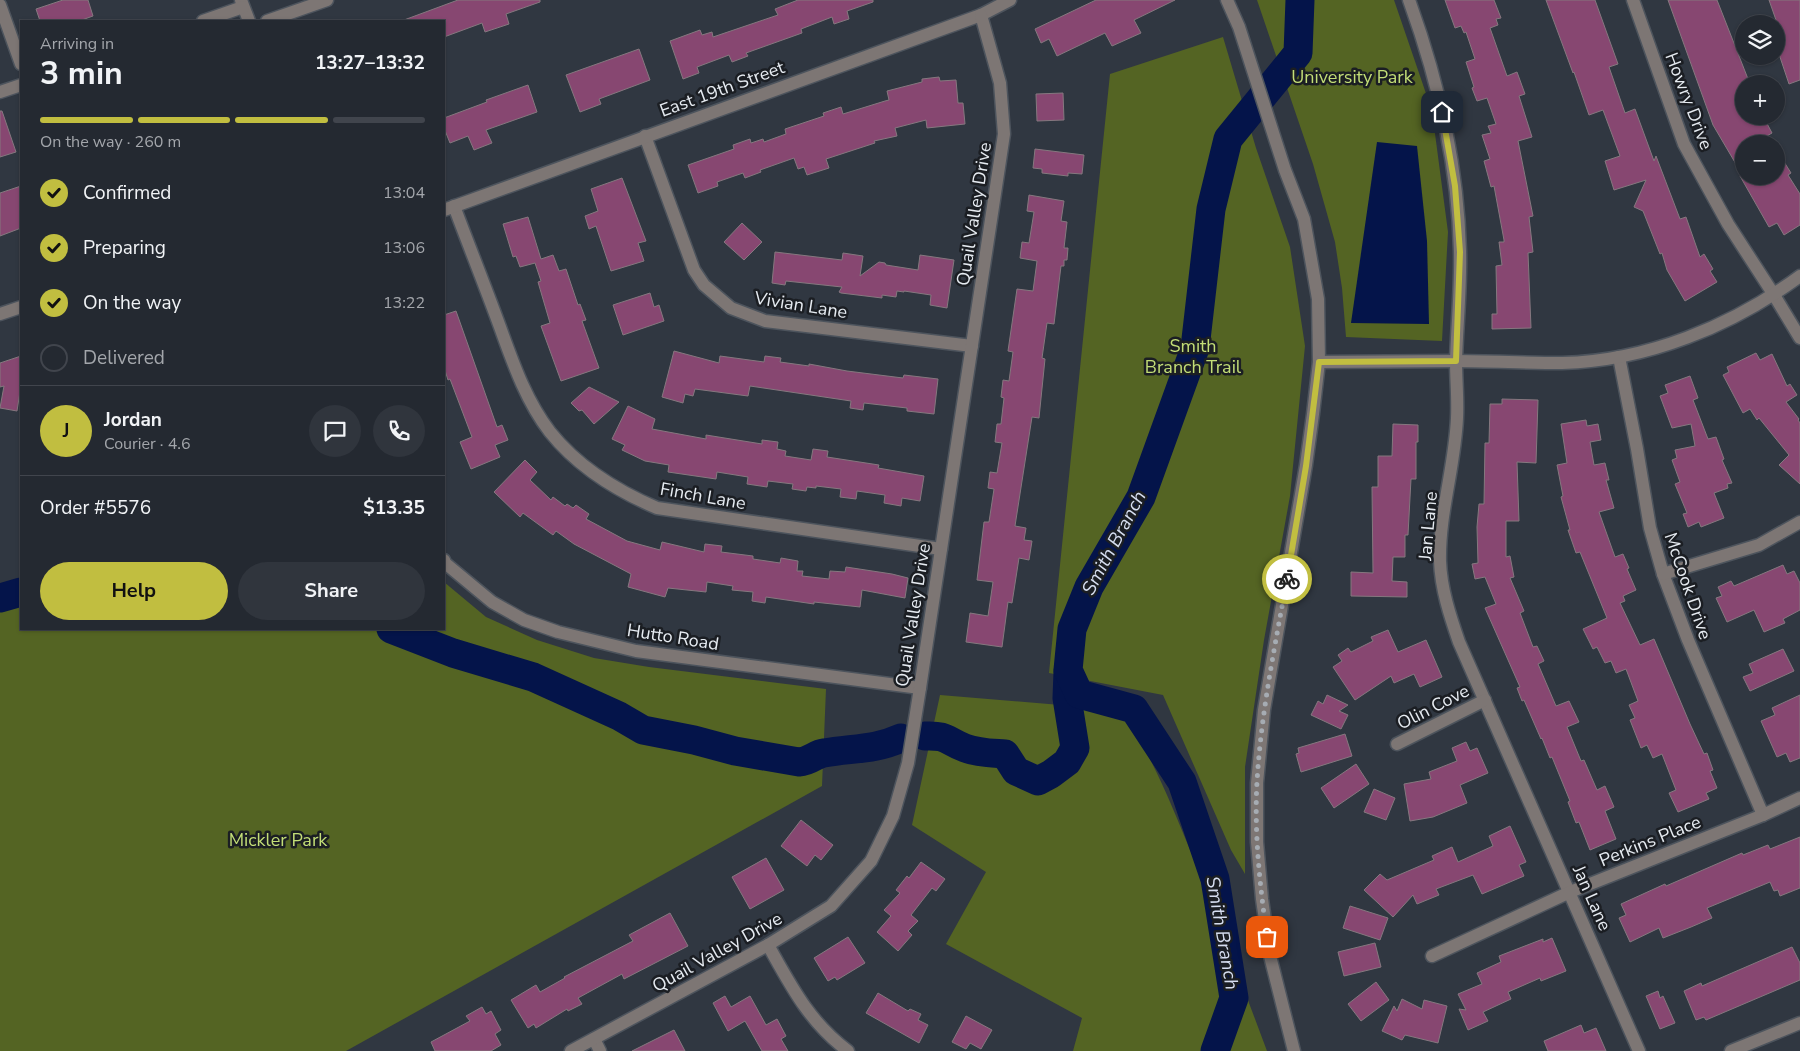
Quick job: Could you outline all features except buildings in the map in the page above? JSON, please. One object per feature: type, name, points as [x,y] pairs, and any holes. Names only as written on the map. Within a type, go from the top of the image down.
[{"type":"street","points":[[270,20],[328,0]]},
{"type":"street","name":"East 19th Street","points":[[449,208],[981,15],[1010,0]]},
{"type":"street","points":[[1227,0],[1239,27],[1285,170],[1304,219],[1316,290],[1319,362],[1306,466],[1264,710],[1257,783],[1257,842],[1263,908],[1270,956],[1294,1051]]},
{"type":"street","name":"Jan Lane","points":[[1409,0],[1420,32],[1442,112],[1455,186],[1460,252],[1456,361],[1457,418],[1441,533],[1440,562],[1445,600],[1459,642],[1639,1051]]},
{"type":"street","name":"Howry Drive","points":[[1633,0],[1684,144],[1728,224],[1800,338]]},
{"type":"street","points":[[205,20],[242,4],[248,20]]},
{"type":"street","points":[[0,5],[20,61]]},
{"type":"street","name":"Quail Valley Drive","points":[[571,1051],[768,945],[832,906],[871,861],[894,816],[908,762],[920,688],[1004,134],[1000,83],[981,15]]},
{"type":"street","points":[[0,92],[20,85]]},
{"type":"street","name":"Vivian Lane","points":[[645,136],[694,270],[704,285],[731,308],[764,321],[972,346]]},
{"type":"street","name":"Finch Lane","points":[[449,208],[531,403],[550,433],[575,459],[598,476],[626,495],[657,508],[941,549]]},
{"type":"street","points":[[1319,362],[1456,361],[1563,363],[1619,357],[1675,342],[1714,327],[1774,295],[1800,276]]},
{"type":"street","points":[[0,314],[20,307]]},
{"type":"street","name":"McCook Drive","points":[[1619,357],[1650,528],[1663,574],[1688,640],[1763,816]]},
{"type":"street","points":[[1663,574],[1759,545],[1800,522]]},
{"type":"street","name":"Hutto Road","points":[[445,563],[492,602],[524,620],[558,632],[636,651],[920,688]]},
{"type":"street","name":"Olin Cove","points":[[1397,744],[1485,700]]},
{"type":"street","name":"Perkins Place","points":[[1432,956],[1570,892],[1763,816],[1800,798]]},
{"type":"street","points":[[768,945],[797,997],[819,1026],[848,1051]]},
{"type":"street","points":[[1731,1051],[1800,1023]]},
{"type":"street","points":[[594,1038],[600,1051]]},
{"type":"green space","name":"University Park","points":[[1257,0],[1394,0],[1432,111],[1448,232],[1442,341],[1346,337],[1342,288],[1335,242],[1313,164]]},
{"type":"green space","name":"Smith Branch Trail","points":[[1223,37],[1256,148],[1290,247],[1305,346],[1290,496],[1264,640],[1245,767],[1245,874],[1231,850],[1163,695],[1049,673],[1110,74]]},
{"type":"green space","name":"Mickler Park","points":[[445,583],[486,617],[537,640],[594,658],[649,667],[826,689],[822,786],[346,1051],[0,1051],[0,592],[20,587],[20,630],[445,630]]},
{"type":"green space","points":[[940,695],[1120,710],[1142,744],[1168,797],[1201,877],[1267,1051],[1073,1051],[1082,1018],[946,944],[986,872],[912,825]]},
{"type":"shaded area","points":[[1377,142],[1417,146],[1427,241],[1429,324],[1351,323]]},
{"type":"waterway","name":"Smith Branch","points":[[1215,1051],[1234,998],[1215,879],[1182,782],[1134,709],[1079,694],[1068,670],[1072,629],[1089,587],[1141,497],[1195,348],[1211,209],[1228,139],[1298,53],[1300,0]]},
{"type":"waterway","points":[[0,598],[20,592]]},
{"type":"waterway","points":[[394,630],[453,653],[533,677],[619,716],[643,730],[694,740],[735,751],[799,762],[821,754],[873,747],[901,738]]},
{"type":"waterway","points":[[925,736],[943,738],[975,751],[1005,754],[1016,771],[1038,781],[1067,762],[1075,748],[1067,698],[1068,672]]},
{"type":"way so far","points":[[1267,937],[1257,842],[1257,783],[1264,710],[1287,579]]},
{"type":"route","points":[[1287,579],[1306,466],[1319,362],[1456,361],[1460,252],[1455,186],[1442,112]]}]
